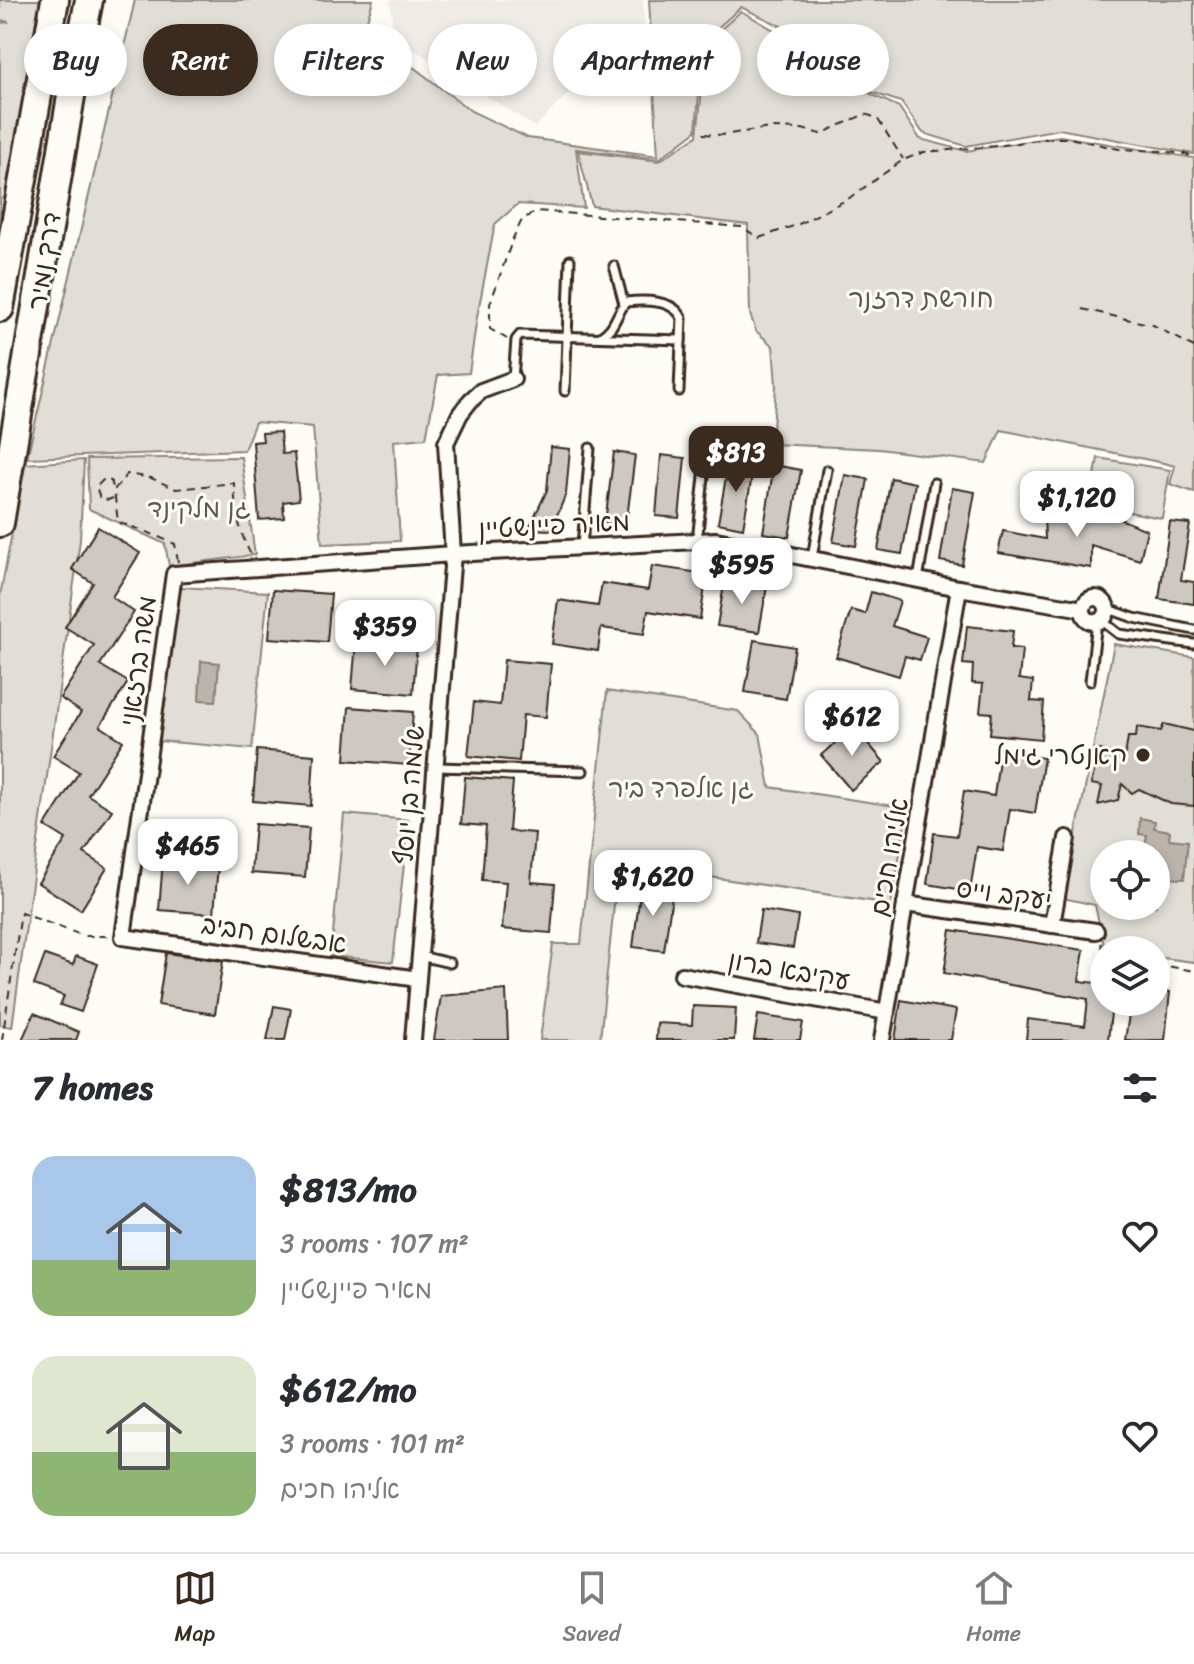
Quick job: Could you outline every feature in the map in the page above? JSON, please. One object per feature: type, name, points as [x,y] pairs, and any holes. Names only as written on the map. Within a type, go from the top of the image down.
[{"type":"highway","name":"דרך נמיר","points":[[0,308],[55,0]]},
{"type":"highway","name":"דרך נמיר","points":[[0,523],[89,0]]},
{"type":"street","name":"שלמה בן יוסף","points":[[413,1040],[453,554],[446,443],[470,401],[481,391],[513,379]]},
{"type":"street","name":"מאיר פיינשטיין","points":[[453,554],[716,540],[1083,609]]},
{"type":"street","name":"משה ברזאני","points":[[123,937],[174,574],[453,554]]},
{"type":"street","name":"אליהו חכים","points":[[882,1040],[959,588]]},
{"type":"street","points":[[1096,598],[1103,601],[1101,617],[1087,619],[1083,609],[1089,600],[1096,598]]},
{"type":"street","points":[[1052,925],[1067,838]]},
{"type":"street","name":"יעקב וייס","points":[[905,904],[1096,931]]},
{"type":"street","name":"אבשלום חביב","points":[[123,937],[418,979]]},
{"type":"street","name":"עקיבא ברון","points":[[682,975],[887,1012]]},
{"type":"lane","points":[[565,391],[570,260]]},
{"type":"lane","points":[[614,266],[624,304]]},
{"type":"lane","points":[[600,337],[611,330],[624,304],[629,301],[672,306],[682,318],[679,391]]},
{"type":"lane","points":[[615,320],[627,338]]},
{"type":"lane","points":[[513,379],[515,344],[520,335],[681,340]]},
{"type":"lane","points":[[582,547],[590,448]]},
{"type":"lane","points":[[697,541],[706,458]]},
{"type":"lane","points":[[811,559],[827,470]]},
{"type":"lane","points":[[918,580],[934,483]]},
{"type":"lane","points":[[1101,617],[1134,618],[1194,630]]},
{"type":"lane","points":[[1101,617],[1119,634],[1194,644]]},
{"type":"lane","points":[[1090,681],[1101,617]]},
{"type":"lane","points":[[436,767],[583,771]]},
{"type":"lane","points":[[420,956],[450,963]]},
{"type":"path","points":[[703,134],[722,135],[770,128],[802,129],[821,134],[865,114],[877,118],[903,160]]},
{"type":"path","points":[[515,344],[490,329],[490,304],[513,238],[522,220],[536,211],[742,227],[759,238],[799,224],[848,199],[903,160],[924,152],[1069,138],[1119,149],[1161,151],[1194,157]]},
{"type":"path","points":[[1082,309],[1153,325],[1194,347]]},
{"type":"path","points":[[114,490],[127,474],[151,478],[176,489],[234,483],[236,513],[245,545],[257,567]]},
{"type":"path","points":[[114,498],[100,498],[96,487],[104,479],[111,481],[114,490],[118,522],[175,544],[180,573]]},
{"type":"path","points":[[2,1040],[21,913],[84,936],[123,937]]},
{"type":"path","points":[[1170,967],[1194,971]]},
{"type":"shaded area","points":[[390,0],[643,0],[644,24],[553,24],[553,96],[566,96],[535,127],[486,96],[537,96],[537,24],[428,24],[428,59],[412,48],[412,24],[393,24]]},
{"type":"shaded area","points":[[201,661],[219,663],[216,701],[199,700]]},
{"type":"shaded area","points":[[1140,818],[1155,821],[1154,828],[1170,831],[1169,839],[1188,841],[1184,879],[1170,878],[1170,840],[1146,840],[1147,835],[1139,834]]},
{"type":"green space","points":[[0,0],[41,0],[38,24],[24,24],[24,96],[28,96],[0,241],[0,23],[9,22],[0,20]]},
{"type":"green space","points":[[135,0],[373,0],[366,24],[274,24],[274,96],[412,96],[412,66],[428,78],[428,96],[451,96],[471,111],[528,138],[658,156],[655,96],[699,96],[696,131],[659,159],[576,149],[584,208],[518,204],[495,224],[469,373],[438,375],[426,438],[394,441],[400,541],[322,544],[313,427],[255,422],[244,450],[27,458],[112,96],[127,96],[127,34]]},
{"type":"green space","points":[[649,0],[1194,0],[1194,154],[1059,129],[966,146],[923,133],[901,102],[883,96],[889,96],[889,24],[777,24],[741,7],[722,24],[650,24]]},
{"type":"green space","name":"חורשת דרזנר","points":[[741,11],[763,24],[757,24],[757,96],[875,96],[899,107],[920,139],[966,151],[1060,136],[1194,158],[1194,492],[1170,484],[1175,466],[1001,430],[986,463],[879,449],[772,444],[776,385],[773,346],[756,331],[750,314],[748,225],[592,206],[578,151],[659,161],[697,136],[701,96],[741,96],[741,24],[727,24]]},
{"type":"green space","name":"גן מלקינד","points":[[241,457],[255,555],[169,566],[165,544],[89,509],[87,459]]},
{"type":"green space","points":[[1098,458],[1170,470],[1162,518],[1090,505]]},
{"type":"green space","points":[[84,460],[80,540],[12,1027],[0,1025],[0,596],[25,464]]},
{"type":"green space","points":[[180,587],[268,592],[252,749],[160,741]]},
{"type":"green space","name":"קאנטרי גימל","points":[[1114,644],[1194,657],[1194,962],[1170,959],[1170,936],[1102,936],[1098,920],[1170,920],[1170,840],[1090,840],[1090,904],[1063,898]]},
{"type":"green space","name":"גן אלפרד ביר","points":[[607,691],[738,711],[760,734],[770,787],[908,808],[891,904],[630,865],[616,886],[600,1040],[540,1040],[553,944],[581,944]]},
{"type":"green space","points":[[344,814],[409,820],[393,962],[331,956]]},
{"type":"building","points":[[280,432],[282,454],[294,453],[299,500],[283,502],[284,518],[259,520],[253,442],[263,441],[262,433]]},
{"type":"building","points":[[551,447],[570,449],[566,494],[551,530],[529,529],[547,490]]},
{"type":"building","points":[[614,452],[635,455],[626,526],[605,523]]},
{"type":"building","points":[[661,455],[685,458],[679,518],[656,516]]},
{"type":"building","points":[[729,460],[754,464],[743,528],[718,523]]},
{"type":"building","points":[[774,465],[801,470],[789,537],[763,533]]},
{"type":"building","points":[[845,475],[868,479],[856,546],[833,542]]},
{"type":"building","points":[[891,478],[915,483],[902,554],[878,550]]},
{"type":"building","points":[[952,488],[975,492],[962,565],[940,561]]},
{"type":"building","points":[[1105,513],[1147,530],[1140,560],[1091,545],[1091,568],[998,553],[1003,531],[1045,539],[1044,514]]},
{"type":"building","points":[[1170,522],[1190,524],[1181,580],[1194,582],[1194,604],[1159,599]]},
{"type":"building","points":[[98,527],[140,553],[112,597],[134,612],[100,665],[128,682],[100,726],[123,741],[88,795],[112,810],[84,853],[107,868],[81,910],[38,883],[66,839],[45,826],[79,772],[53,756],[81,712],[60,698],[94,645],[65,627],[93,583],[72,569]]},
{"type":"building","points":[[652,566],[707,574],[700,619],[648,611],[644,634],[601,628],[598,651],[552,644],[558,600],[598,606],[602,583],[648,590]]},
{"type":"building","points":[[725,579],[767,586],[759,632],[717,626]]},
{"type":"building","points":[[273,590],[331,594],[327,642],[269,638]]},
{"type":"building","points":[[871,592],[900,601],[892,626],[927,637],[920,660],[905,656],[899,676],[836,657],[851,610],[865,614]]},
{"type":"building","points":[[967,626],[1013,631],[1011,648],[1022,649],[1019,679],[1033,681],[1031,701],[1044,702],[1041,739],[990,734],[992,713],[980,712],[983,684],[972,683],[973,665],[963,664]]},
{"type":"building","points":[[754,640],[795,647],[786,699],[745,692]]},
{"type":"building","points":[[356,642],[417,646],[413,694],[352,689]]},
{"type":"building","points":[[504,660],[551,664],[546,717],[523,715],[519,761],[468,756],[474,702],[500,705]]},
{"type":"building","points":[[349,707],[413,712],[409,765],[345,760]]},
{"type":"building","points":[[1164,724],[1194,731],[1194,806],[1171,804],[1139,789],[1132,793],[1122,784],[1118,800],[1098,805],[1102,786],[1091,784],[1100,750],[1125,757],[1128,737],[1136,737],[1137,727],[1161,731]]},
{"type":"building","points":[[854,727],[884,762],[851,790],[821,755]]},
{"type":"building","points":[[257,750],[314,755],[311,806],[253,801]]},
{"type":"building","points":[[1000,752],[1044,758],[1035,813],[1010,809],[1003,851],[977,847],[970,891],[927,884],[934,833],[957,836],[964,791],[994,796]]},
{"type":"building","points":[[465,777],[513,781],[509,831],[535,833],[531,882],[555,884],[551,933],[502,929],[506,882],[482,880],[486,826],[461,824]]},
{"type":"building","points":[[255,824],[309,828],[305,877],[251,873]]},
{"type":"building","points":[[163,860],[218,864],[214,914],[159,910]]},
{"type":"building","points":[[641,886],[673,890],[664,951],[633,947]]},
{"type":"building","points":[[761,910],[798,916],[793,948],[756,943]]},
{"type":"building","points":[[951,930],[1084,950],[1079,981],[1090,982],[1090,1016],[1111,1016],[1108,1040],[1026,1040],[1028,1019],[1085,1026],[1088,999],[944,973]]},
{"type":"building","points":[[166,953],[223,961],[215,1014],[158,1005]]},
{"type":"building","points":[[45,955],[73,965],[76,956],[98,964],[81,1012],[60,1005],[64,996],[34,985]]},
{"type":"building","points":[[506,990],[508,1040],[434,1040],[441,996]]},
{"type":"building","points":[[901,1000],[956,1010],[951,1040],[895,1040]]},
{"type":"building","points":[[274,1006],[291,1009],[285,1040],[267,1040]]},
{"type":"building","points":[[693,1006],[736,1008],[734,1040],[656,1040],[657,1023],[692,1025]]},
{"type":"building","points":[[34,1013],[79,1032],[76,1040],[22,1040]]},
{"type":"building","points":[[758,1015],[803,1022],[800,1040],[754,1040]]},
{"type":"building","points":[[1129,1016],[1168,1016],[1165,1040],[1125,1040]]},
{"type":"place","name":"קאנטרי גימל","points":[[1143,755]]}]
